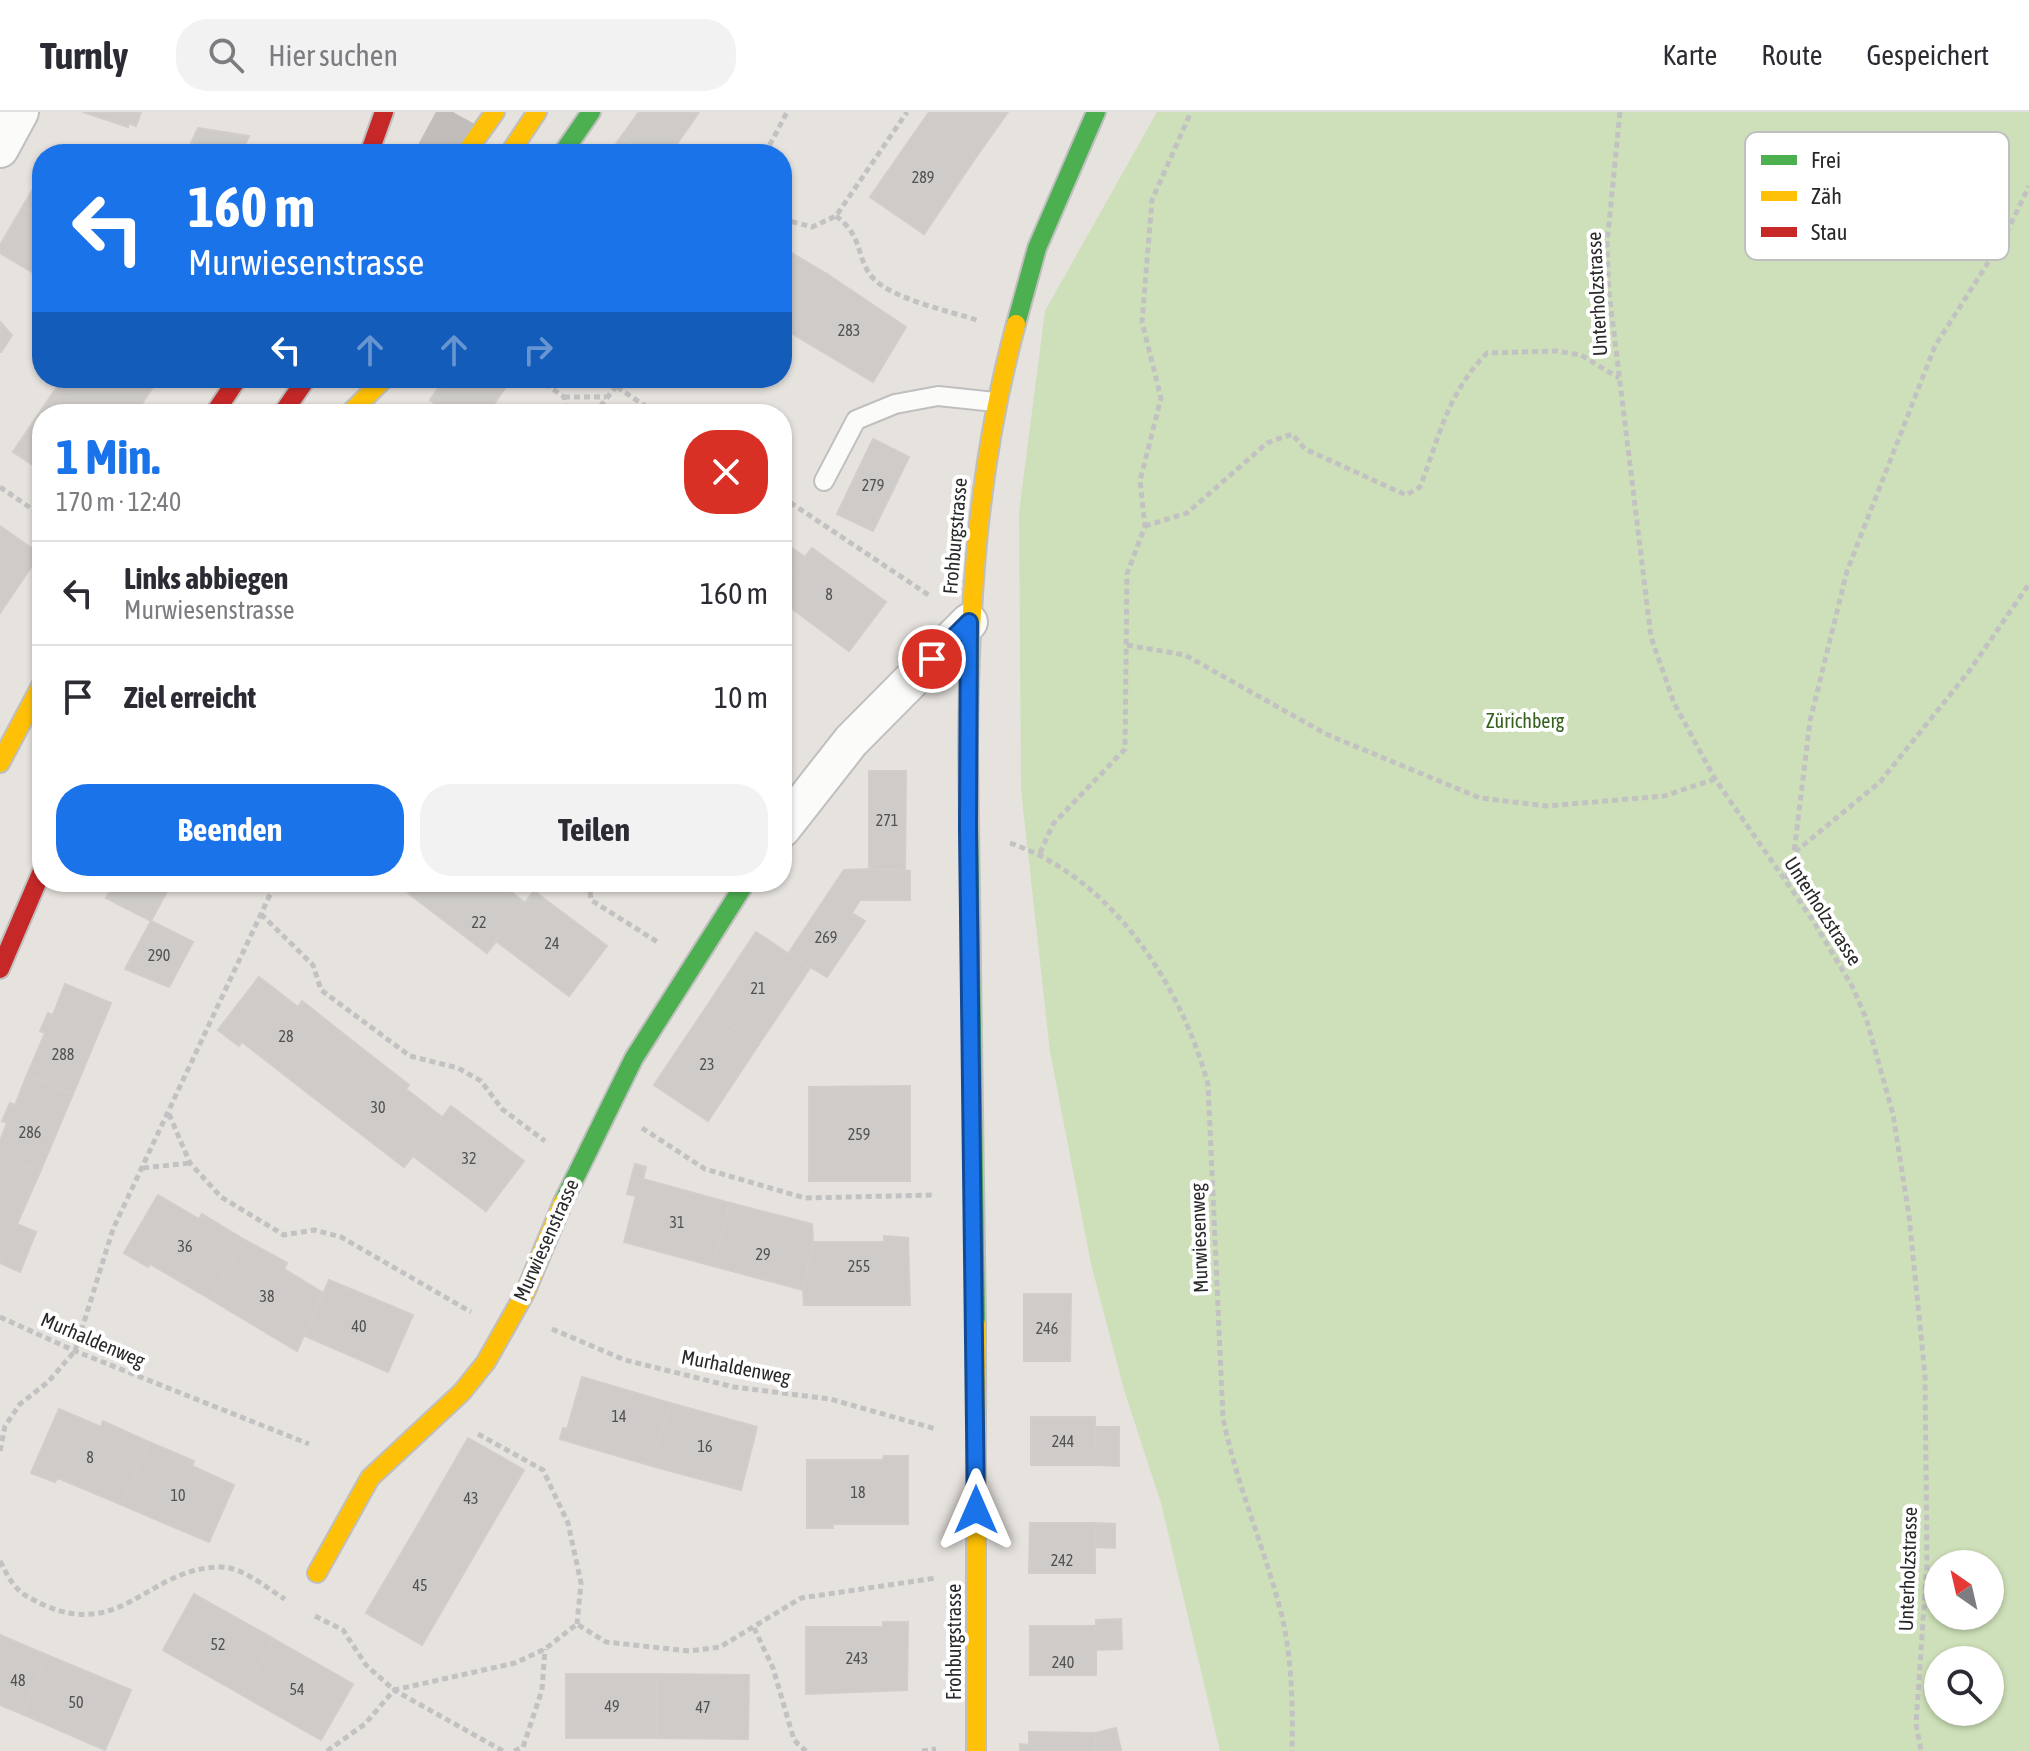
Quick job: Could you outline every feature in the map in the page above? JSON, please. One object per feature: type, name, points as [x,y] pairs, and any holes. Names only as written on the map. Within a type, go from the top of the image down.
[{"type":"main road","points":[[373,144],[384,112]]},
{"type":"main road","points":[[472,144],[495,112]]},
{"type":"main road","points":[[516,144],[537,112]]},
{"type":"main road","points":[[569,144],[591,112]]},
{"type":"main road","name":"Frohburgstrasse","points":[[976,1751],[976,1330],[968,828],[969,622],[982,481],[995,402],[1037,248],[1096,112]]},
{"type":"main road","points":[[359,404],[375,388]]},
{"type":"main road","points":[[0,763],[32,703]]},
{"type":"main road","points":[[0,969],[33,892]]},
{"type":"main road","name":"Murwiesenstrasse","points":[[317,1573],[376,1470],[435,1421],[486,1363],[522,1298],[577,1170],[627,1068],[690,964],[739,892]]},
{"type":"street","points":[[0,149],[20,112]]},
{"type":"street","points":[[792,816],[851,741],[969,622]]},
{"type":"lane","points":[[824,481],[856,420],[895,404],[938,396],[995,402]]},
{"type":"path","points":[[770,144],[787,112]]},
{"type":"path","points":[[792,222],[812,227],[836,216],[907,112]]},
{"type":"path","points":[[1040,853],[1053,824],[1125,749],[1127,574],[1145,526],[1140,481],[1161,398],[1142,322],[1152,200],[1191,112]]},
{"type":"path","name":"Unterholzstrasse","points":[[1620,112],[1607,244],[1619,378],[1651,637],[1674,703],[1715,779],[1785,880],[1852,986],[1866,1018],[1893,1114],[1907,1202],[1925,1375],[1927,1562],[1916,1724],[1921,1751]]},
{"type":"path","points":[[2009,228],[2029,186]]},
{"type":"path","points":[[836,216],[853,229],[872,278],[893,292],[984,322]]},
{"type":"path","points":[[1785,880],[1794,853],[1810,721],[1847,571],[1935,346],[1990,260]]},
{"type":"path","points":[[1145,526],[1187,513],[1267,443],[1292,434],[1305,449],[1406,495],[1420,487],[1447,407],[1466,375],[1487,353],[1556,351],[1581,355],[1619,378]]},
{"type":"path","points":[[551,388],[564,397],[606,397]]},
{"type":"path","points":[[601,404],[616,388]]},
{"type":"path","points":[[618,388],[642,404]]},
{"type":"path","points":[[564,397],[565,404]]},
{"type":"path","points":[[0,487],[32,509]]},
{"type":"path","points":[[792,504],[935,599]]},
{"type":"path","points":[[1794,853],[1880,782],[1970,670],[2029,584]]},
{"type":"path","points":[[1127,645],[1185,655],[1326,734],[1480,798],[1547,806],[1664,796],[1715,779]]},
{"type":"path","name":"Murwiesenweg","points":[[968,828],[1040,853],[1084,882],[1113,908],[1143,948],[1183,1015],[1205,1073],[1223,1418],[1231,1462],[1280,1608],[1288,1654],[1292,1751]]},
{"type":"path","points":[[0,1451],[5,1426],[20,1404],[48,1382],[75,1351],[113,1229],[271,892]]},
{"type":"path","points":[[590,892],[591,900],[667,948]]},
{"type":"path","points":[[261,914],[313,965],[321,990],[410,1056],[458,1068],[481,1081],[502,1109],[556,1149]]},
{"type":"path","points":[[169,1113],[190,1163],[221,1197],[284,1235],[314,1230],[341,1237],[482,1318]]},
{"type":"path","points":[[633,1122],[705,1169],[805,1198],[944,1195]]},
{"type":"path","points":[[142,1168],[190,1163]]},
{"type":"path","name":"Murhaldenweg","points":[[0,1317],[75,1351],[309,1444]]},
{"type":"path","name":"Murhaldenweg","points":[[543,1326],[625,1360],[734,1387],[830,1399],[942,1431]]},
{"type":"path","points":[[327,1751],[365,1724],[394,1690],[515,1663],[545,1649],[577,1624],[581,1583],[568,1523],[543,1470],[476,1433]]},
{"type":"path","points":[[0,1561],[15,1591],[71,1615],[103,1616],[174,1578],[220,1567],[240,1571],[297,1607]]},
{"type":"path","points":[[577,1624],[606,1642],[689,1651],[720,1647],[801,1598],[941,1578]]},
{"type":"path","points":[[308,1613],[343,1630],[366,1665],[394,1690],[503,1751]]},
{"type":"path","points":[[754,1628],[773,1668],[794,1740],[806,1751]]},
{"type":"path","points":[[514,1751],[524,1749],[542,1690],[545,1649]]},
{"type":"green space","name":"Zürichberg","points":[[1157,112],[2029,112],[2029,1751],[1220,1751],[1161,1503],[1124,1390],[1091,1264],[1050,1052],[1021,790],[1019,512],[1045,311]]},
{"type":"building","points":[[83,112],[141,112],[136,126],[129,123],[128,127]]},
{"type":"building","points":[[639,112],[699,112],[677,144],[631,144],[621,137]]},
{"type":"building","points":[[929,112],[1008,112],[976,157],[923,121]]},
{"type":"building","points":[[923,121],[976,157],[924,234],[870,197]]},
{"type":"building","points":[[198,128],[249,136],[245,144],[191,144]]},
{"type":"building","points":[[621,137],[631,144],[616,144]]},
{"type":"building","points":[[32,191],[32,211],[23,206]]},
{"type":"building","points":[[23,206],[32,211],[32,272],[0,253],[0,245]]},
{"type":"building","points":[[792,253],[827,274],[792,331]]},
{"type":"building","points":[[827,274],[906,327],[873,382],[792,331]]},
{"type":"building","points":[[0,322],[12,335],[1,352],[0,352]]},
{"type":"building","points":[[56,388],[152,388],[142,404],[45,404]]},
{"type":"building","points":[[438,388],[505,388],[494,404],[433,404],[430,400]]},
{"type":"building","points":[[32,424],[32,464],[13,452]]},
{"type":"building","points":[[873,439],[909,457],[873,531],[837,514]]},
{"type":"building","points":[[0,526],[32,548],[32,566],[0,613]]},
{"type":"building","points":[[792,548],[805,557],[792,575]]},
{"type":"building","points":[[812,548],[886,602],[849,651],[792,608],[792,575]]},
{"type":"building","points":[[869,771],[906,771],[905,869],[869,869]]},
{"type":"building","points":[[844,870],[910,871],[910,900],[860,900],[852,913],[865,921],[827,977],[788,954]]},
{"type":"building","points":[[109,892],[167,892],[151,921],[106,898]]},
{"type":"building","points":[[511,892],[525,903],[487,953],[408,893]]},
{"type":"building","points":[[535,892],[607,946],[569,996],[496,941]]},
{"type":"building","points":[[151,921],[193,942],[169,987],[125,969]]},
{"type":"building","points":[[756,932],[810,968],[759,1044],[705,1009]]},
{"type":"building","points":[[259,977],[298,1007],[302,1001],[355,1043],[313,1097],[242,1042],[239,1046],[218,1030]]},
{"type":"building","points":[[65,984],[111,1003],[73,1094],[27,1075],[45,1033],[40,1031],[48,1013],[53,1015]]},
{"type":"building","points":[[705,1009],[759,1044],[708,1121],[654,1085]]},
{"type":"building","points":[[355,1043],[409,1085],[406,1089],[443,1118],[404,1167],[313,1097]]},
{"type":"building","points":[[27,1075],[73,1094],[40,1172],[0,1155],[0,1141],[7,1123],[2,1121],[10,1103],[15,1105]]},
{"type":"building","points":[[910,1086],[910,1181],[809,1181],[809,1087]]},
{"type":"building","points":[[451,1106],[524,1161],[486,1211],[413,1156]]},
{"type":"building","points":[[0,1155],[40,1172],[17,1224],[36,1232],[20,1272],[0,1263]]},
{"type":"building","points":[[635,1164],[646,1167],[643,1179],[730,1203],[713,1266],[624,1242],[636,1196],[627,1194]]},
{"type":"building","points":[[158,1195],[199,1219],[202,1214],[245,1240],[210,1299],[150,1264],[148,1267],[124,1253]]},
{"type":"building","points":[[730,1203],[812,1224],[813,1242],[803,1290],[713,1266]]},
{"type":"building","points":[[884,1236],[908,1238],[910,1305],[804,1305],[803,1290],[813,1242],[884,1242]]},
{"type":"building","points":[[245,1240],[287,1263],[284,1269],[323,1293],[297,1351],[210,1299]]},
{"type":"building","points":[[329,1280],[413,1315],[388,1372],[305,1336]]},
{"type":"building","points":[[1024,1294],[1071,1294],[1070,1361],[1024,1361]]},
{"type":"building","points":[[582,1377],[670,1403],[652,1466],[560,1439],[563,1428],[567,1429]]},
{"type":"building","points":[[670,1403],[757,1427],[741,1490],[652,1466]]},
{"type":"building","points":[[59,1409],[101,1427],[103,1421],[149,1442],[122,1505],[58,1478],[55,1482],[31,1473]]},
{"type":"building","points":[[1031,1417],[1095,1417],[1096,1465],[1031,1465]]},
{"type":"building","points":[[1096,1427],[1119,1427],[1119,1466],[1096,1465]]},
{"type":"building","points":[[468,1438],[524,1470],[473,1557],[418,1525]]},
{"type":"building","points":[[149,1442],[194,1461],[192,1466],[234,1485],[209,1542],[122,1505]]},
{"type":"building","points":[[884,1456],[908,1456],[908,1524],[833,1524],[833,1528],[807,1528],[807,1460],[883,1460]]},
{"type":"building","points":[[1030,1523],[1095,1523],[1095,1573],[1029,1573]]},
{"type":"building","points":[[1095,1523],[1115,1524],[1115,1548],[1095,1547]]},
{"type":"building","points":[[418,1525],[473,1557],[422,1645],[366,1613]]},
{"type":"building","points":[[194,1594],[274,1639],[242,1695],[163,1650]]},
{"type":"building","points":[[1121,1619],[1122,1649],[1096,1650],[1096,1620]]},
{"type":"building","points":[[883,1622],[908,1622],[907,1690],[806,1694],[806,1627],[883,1627]]},
{"type":"building","points":[[1030,1626],[1096,1626],[1096,1675],[1030,1675]]},
{"type":"building","points":[[0,1635],[47,1655],[22,1714],[0,1705]]},
{"type":"building","points":[[274,1639],[353,1684],[321,1740],[242,1695]]},
{"type":"building","points":[[47,1655],[131,1690],[105,1750],[22,1714]]},
{"type":"building","points":[[566,1674],[657,1674],[657,1738],[566,1738]]},
{"type":"building","points":[[657,1674],[749,1675],[748,1739],[657,1738]]},
{"type":"building","points":[[1116,1728],[1121,1750],[1095,1751],[1095,1733]]},
{"type":"building","points":[[1029,1732],[1095,1733],[1095,1751],[1020,1751],[1020,1744],[1029,1745]]},
{"type":"tunnel","points":[[443,144],[461,112]]},
{"type":"traffic: fast","points":[[569,144],[591,112]]},
{"type":"traffic: fast","points":[[1016,324],[1037,248],[1096,112]]},
{"type":"traffic: fast","points":[[968,751],[976,1324]]},
{"type":"traffic: fast","points":[[563,1202],[634,1058],[740,892]]},
{"type":"traffic: slow","points":[[472,144],[495,112]]},
{"type":"traffic: slow","points":[[516,144],[537,112]]},
{"type":"traffic: slow","points":[[968,751],[970,642],[978,536],[992,430],[1016,324]]},
{"type":"traffic: slow","points":[[359,404],[375,388]]},
{"type":"traffic: slow","points":[[0,763],[32,703]]},
{"type":"traffic: slow","points":[[317,1573],[370,1478],[462,1392],[486,1362],[525,1293],[563,1202]]},
{"type":"traffic: slow","points":[[976,1324],[976,1751]]},
{"type":"traffic: jam","points":[[373,144],[384,112]]},
{"type":"traffic: jam","points":[[221,404],[231,388]]},
{"type":"traffic: jam","points":[[289,404],[300,388]]},
{"type":"traffic: jam","points":[[0,969],[33,892]]},
{"type":"route","points":[[932,659],[969,622],[968,828],[976,1510]]}]
